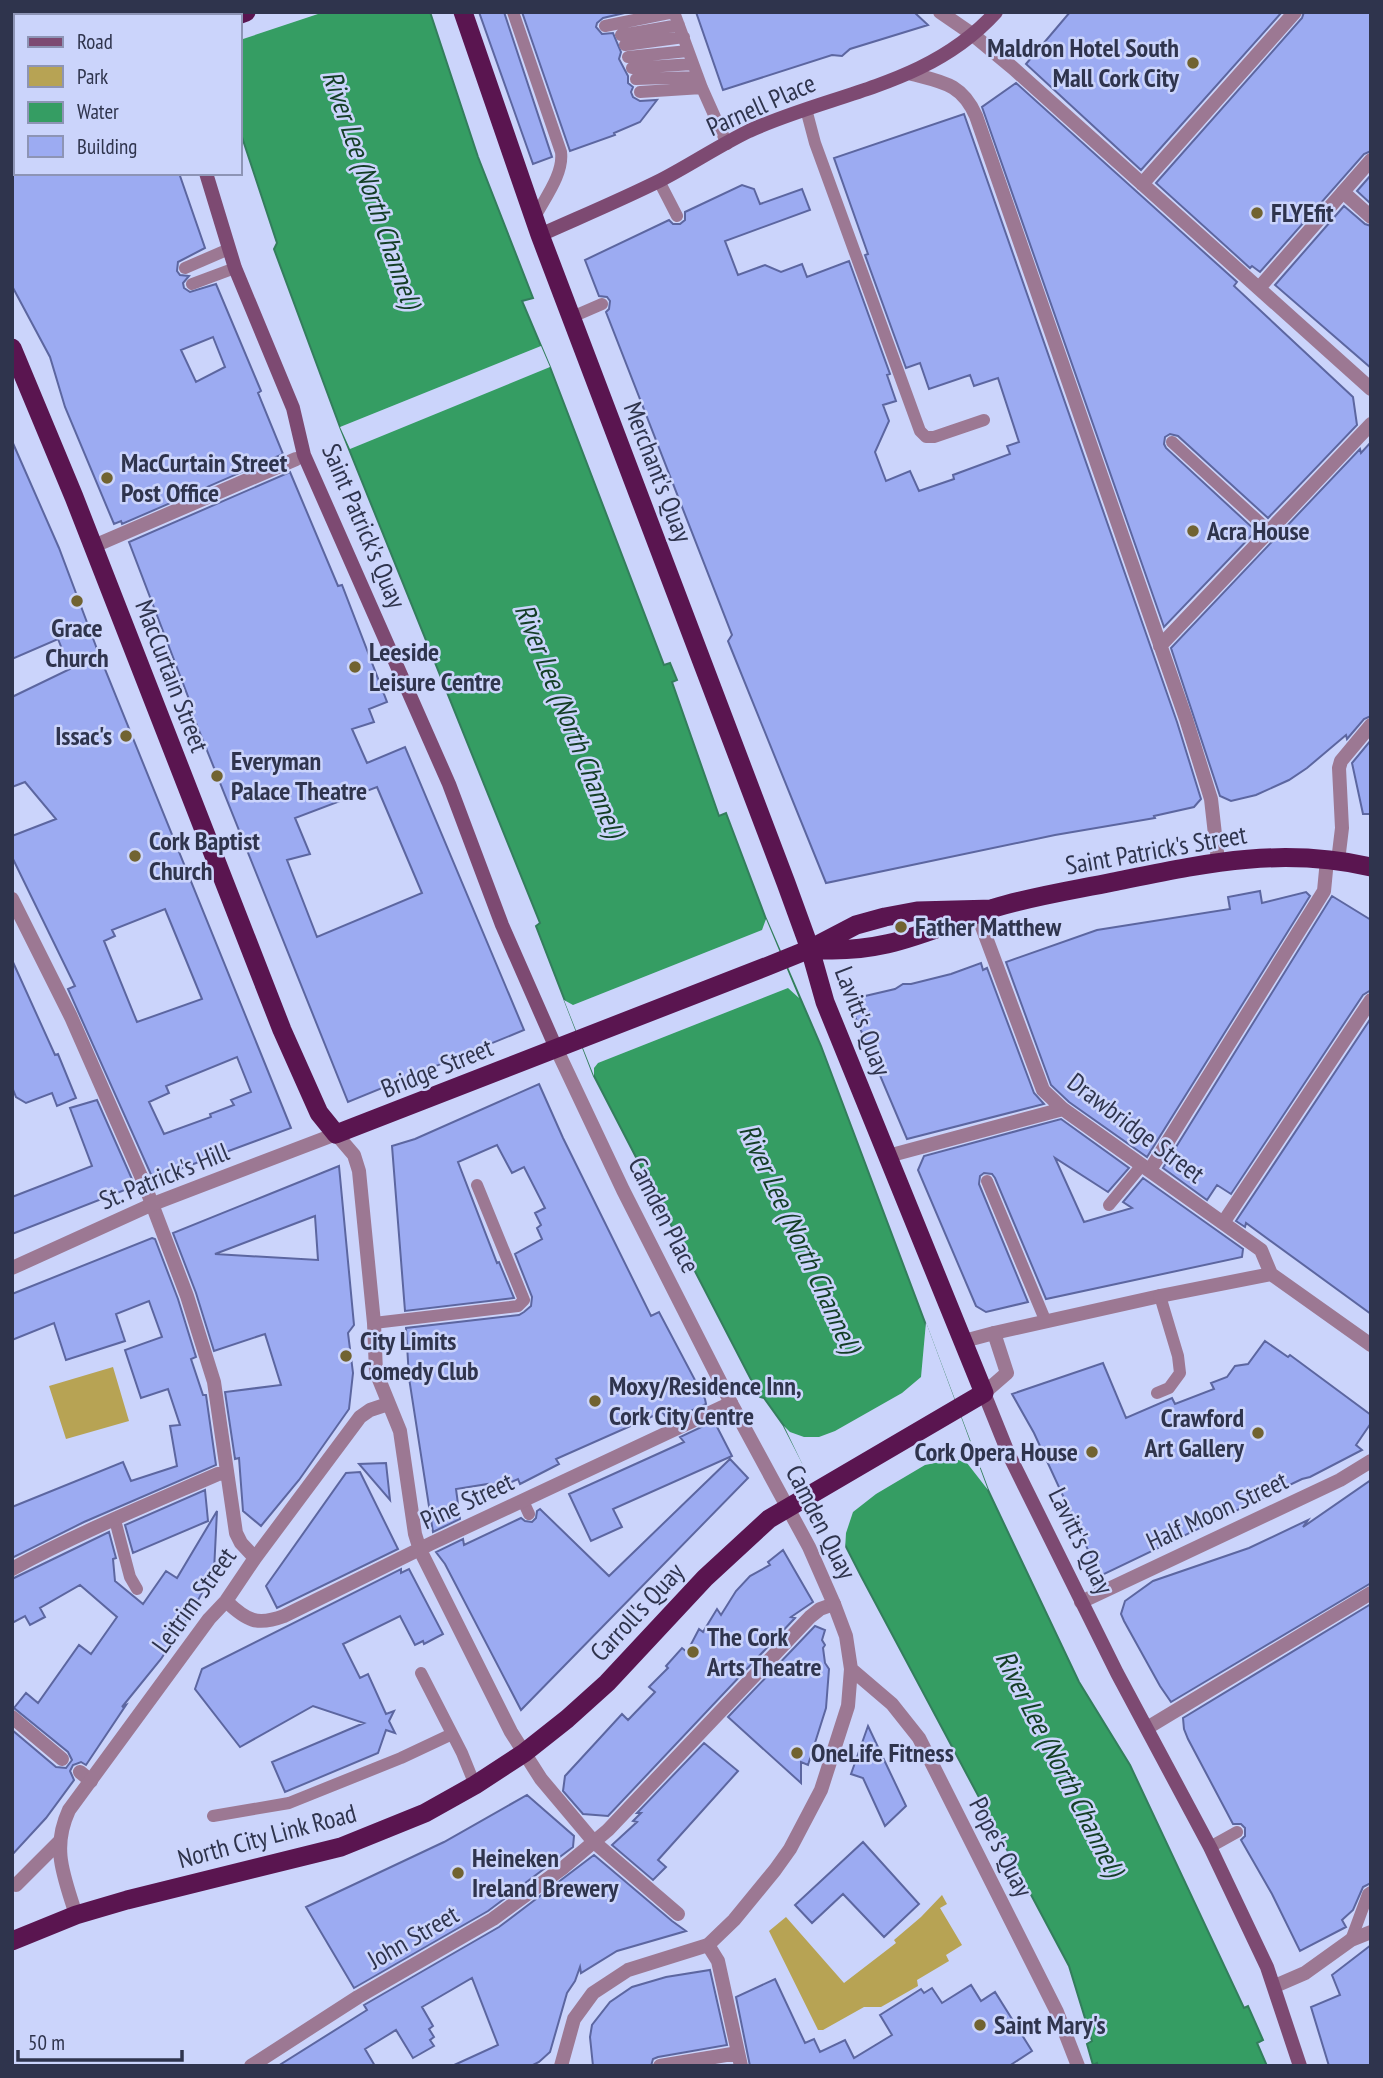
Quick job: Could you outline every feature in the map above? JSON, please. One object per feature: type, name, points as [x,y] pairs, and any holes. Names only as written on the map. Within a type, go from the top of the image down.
[{"type":"highway","name":"Merchant's Quay","points":[[463,12],[537,227],[810,949]]},
{"type":"highway","name":"MacCurtain Street","points":[[14,354],[94,546],[282,1030],[319,1114],[336,1134]]},
{"type":"highway","name":"Saint Patrick's Street","points":[[810,949],[837,951],[873,947],[927,933],[986,912],[1218,861],[1295,858],[1371,867]]},
{"type":"highway","name":"Saint Patrick's Street","points":[[810,949],[856,925],[885,917],[917,911],[986,912]]},
{"type":"highway","name":"Bridge Street","points":[[336,1134],[810,949]]},
{"type":"highway","name":"Lavitt's Quay","points":[[810,949],[825,1002],[984,1393]]},
{"type":"highway","name":"Carroll's Quay","points":[[524,1753],[607,1683],[741,1543],[769,1518],[984,1393]]},
{"type":"highway","name":"North City Link Road","points":[[12,1941],[76,1915],[157,1892],[341,1847],[425,1812],[475,1785],[524,1753]]},
{"type":"main road","name":"Parnell Place","points":[[537,227],[659,181],[746,133],[806,109],[912,74],[939,59],[996,12]]},
{"type":"main road","name":"Saint Patrick's Quay","points":[[207,175],[235,268],[293,408],[304,455],[449,784],[502,925],[556,1048]]},
{"type":"main road","name":"Lavitt's Quay","points":[[984,1393],[1009,1455],[1081,1602],[1210,1847],[1275,1986],[1300,2066]]},
{"type":"street","points":[[940,12],[972,34],[1027,81],[1371,388]]},
{"type":"street","points":[[1142,184],[1295,12]]},
{"type":"street","points":[[912,74],[959,89],[976,116],[1211,799],[1218,861]]},
{"type":"street","points":[[1259,288],[1371,160]]},
{"type":"street","points":[[1343,192],[1371,217]]},
{"type":"street","points":[[1160,646],[1371,424]]},
{"type":"street","points":[[94,546],[296,459]]},
{"type":"street","points":[[1146,1168],[1324,891],[1342,828],[1339,768],[1341,761],[1371,725]]},
{"type":"street","points":[[12,899],[71,1017],[153,1204],[187,1296],[214,1382],[236,1533],[255,1559]]},
{"type":"street","name":"Drawbridge Street","points":[[986,912],[1043,1090],[1063,1110],[1261,1250],[1272,1274]]},
{"type":"street","points":[[1223,1223],[1343,1051],[1371,1000]]},
{"type":"street","name":"Camden Place","points":[[556,1048],[623,1190],[731,1403]]},
{"type":"street","points":[[888,1156],[1063,1110]]},
{"type":"street","points":[[336,1134],[354,1155],[359,1171],[376,1372],[400,1431],[415,1534],[420,1550],[511,1732],[552,1794],[594,1842],[678,1914]]},
{"type":"street","name":"St. Patrick's Hill","points":[[12,1268],[153,1204],[336,1134]]},
{"type":"street","points":[[964,1341],[1160,1296],[1272,1274],[1371,1345]]},
{"type":"street","points":[[984,1393],[1007,1373],[994,1333]]},
{"type":"street","name":"Camden Quay","points":[[708,1945],[734,1920],[790,1849],[817,1799],[850,1695],[851,1670],[846,1636],[834,1604],[788,1506],[731,1403]]},
{"type":"street","name":"Pine Street","points":[[226,1601],[249,1620],[272,1621],[420,1550],[526,1508],[731,1403]]},
{"type":"street","name":"Leitrim Street","points":[[76,1915],[60,1859],[59,1842],[62,1826],[85,1777],[226,1601],[360,1418],[370,1410],[388,1404]]},
{"type":"street","name":"Half Moon Street","points":[[1081,1602],[1330,1485],[1371,1461]]},
{"type":"street","points":[[12,1569],[43,1552],[214,1476],[227,1473]]},
{"type":"street","points":[[1147,1728],[1371,1593]]},
{"type":"street","name":"John Street","points":[[251,2066],[358,1997],[494,1919],[564,1867],[608,1830],[803,1624],[820,1609],[834,1604]]},
{"type":"street","name":"Pope's Quay","points":[[851,1670],[892,1704],[919,1738],[1057,2012],[1078,2066]]},
{"type":"street","points":[[12,1717],[62,1759]]},
{"type":"street","name":"Leitrim Street","points":[[16,1885],[59,1842]]},
{"type":"street","points":[[1275,1986],[1305,1973],[1351,1940],[1371,1932]]},
{"type":"street","points":[[562,2066],[574,2019],[593,1993],[628,1969],[708,1945],[718,1961],[740,2059],[660,2066]]},
{"type":"lane","points":[[513,12],[561,152],[560,172],[554,180],[537,227]]},
{"type":"lane","points":[[605,26],[678,22]]},
{"type":"lane","points":[[678,22],[727,144]]},
{"type":"lane","points":[[630,63],[678,22]]},
{"type":"lane","points":[[630,63],[688,51]]},
{"type":"lane","points":[[630,63],[698,76]]},
{"type":"lane","points":[[630,63],[698,76]]},
{"type":"lane","points":[[806,109],[815,143],[920,431],[926,437],[934,437],[984,420]]},
{"type":"lane","points":[[659,181],[677,216]]},
{"type":"lane","points":[[185,268],[229,249]]},
{"type":"lane","points":[[192,284],[235,268]]},
{"type":"lane","points":[[572,317],[602,304]]},
{"type":"lane","points":[[1172,442],[1269,531]]},
{"type":"lane","points":[[1110,1205],[1146,1168]]},
{"type":"lane","points":[[987,1181],[1046,1322]]},
{"type":"lane","points":[[374,1324],[519,1306],[524,1300],[477,1185]]},
{"type":"lane","points":[[1157,1393],[1169,1388],[1180,1373],[1178,1356],[1160,1296]]},
{"type":"lane","points":[[115,1520],[130,1577],[137,1588]]},
{"type":"lane","points":[[421,1673],[475,1785]]},
{"type":"lane","points":[[212,1816],[289,1803],[401,1758],[452,1734]]},
{"type":"lane","points":[[1210,1847],[1237,1832]]},
{"type":"lane","points":[[1366,1917],[1368,1894],[1371,1892]]},
{"type":"lane","points":[[1351,1940],[1371,1909]]},
{"type":"green space","points":[[113,1367],[129,1421],[66,1439],[49,1386]]},
{"type":"green space","points":[[942,1895],[947,1904],[940,1908],[962,1945],[946,1955],[949,1961],[917,1980],[918,1986],[881,2007],[864,2007],[823,2030],[818,2030],[769,1931],[786,1917],[844,1983],[896,1943],[894,1940]]},
{"type":"water","name":"River Lee (North Channel)","points":[[201,12],[430,12],[478,157],[533,298],[522,301],[664,665],[670,663],[677,680],[672,682],[719,816],[726,813],[766,919],[821,1046],[988,1490],[1079,1682],[1130,1765],[1244,2008],[1248,2006],[1263,2040],[1257,2043],[1267,2066],[1093,2065],[1087,2044],[1092,2041],[1069,1966],[784,1426],[764,1398],[760,1397],[594,1076],[536,926],[540,923],[340,427],[274,249],[277,243],[242,137],[242,14]]},
{"type":"pier","points":[[324,12],[242,39],[242,14],[198,14]]},
{"type":"pier","points":[[541,346],[550,367],[350,449],[340,427]]},
{"type":"pier","points":[[766,919],[799,998],[788,988],[598,1063],[594,1068],[594,1076],[564,1000],[573,1005],[762,930]]},
{"type":"pier","points":[[926,1322],[988,1490],[967,1463],[955,1459],[925,1465],[876,1494],[853,1512],[846,1533],[845,1550],[849,1561],[784,1426],[790,1432],[804,1437],[819,1437],[835,1431],[902,1393],[921,1377]]},
{"type":"building","points":[[479,12],[504,12],[552,157],[533,164]]},
{"type":"building","points":[[522,12],[629,12],[603,18],[596,27],[602,34],[613,33],[621,52],[619,59],[628,76],[628,83],[633,87],[633,97],[640,101],[657,100],[640,122],[614,133],[615,135],[570,151]]},
{"type":"building","points":[[696,12],[914,12],[928,25],[850,49],[842,56],[832,55],[723,90]]},
{"type":"building","points":[[1070,12],[1282,12],[1141,170],[1026,64]]},
{"type":"building","points":[[1304,12],[1371,12],[1371,151],[1364,154],[1260,272],[1252,266],[1250,268],[1156,183],[1302,18]]},
{"type":"building","points":[[1016,83],[1237,282],[1234,286],[1353,397],[1357,425],[1268,518],[1178,436],[1170,434],[1165,437],[1166,448],[1256,531],[1164,627],[982,107]]},
{"type":"building","points":[[964,114],[1177,722],[1201,799],[1194,807],[1154,816],[1155,818],[1055,835],[826,883],[728,641],[732,635],[606,312],[610,301],[607,297],[599,296],[585,260],[669,220],[673,224],[680,224],[685,220],[685,212],[742,185],[754,189],[760,204],[802,189],[810,210],[725,241],[738,275],[765,265],[781,272],[802,264],[807,277],[849,261],[890,374],[887,375],[896,401],[883,405],[889,421],[875,452],[886,481],[910,471],[919,491],[954,479],[953,475],[1010,454],[1007,446],[1019,442],[998,378],[974,386],[970,375],[929,389],[920,363],[906,368],[865,255],[868,254],[834,158]]},
{"type":"building","points":[[12,173],[180,175],[205,248],[178,262],[177,271],[180,275],[189,276],[183,283],[184,288],[190,292],[216,284],[261,391],[258,393],[283,454],[122,524],[121,521],[114,524],[65,407],[50,357],[12,286]],"holes":[[[213,337],[225,367],[196,382],[181,350]]]},
{"type":"building","points":[[1371,175],[1371,204],[1357,191]]},
{"type":"building","points":[[1344,206],[1371,226],[1371,368],[1275,285]]},
{"type":"building","points":[[12,441],[59,548],[100,657],[291,1128],[153,1179],[68,989],[75,986],[12,857],[12,836],[56,819],[25,782],[12,787],[12,697],[70,669],[58,639],[12,659]],"holes":[[[165,909],[202,999],[137,1022],[104,941],[115,936],[112,930]],[[237,1057],[251,1092],[231,1100],[234,1105],[210,1114],[211,1117],[164,1134],[149,1102],[169,1093],[166,1086]]]},
{"type":"building","points":[[1371,442],[1371,716],[1364,719],[1347,739],[1346,735],[1289,780],[1256,795],[1231,801],[1220,796],[1171,648],[1360,449],[1361,453]]},
{"type":"building","points":[[290,472],[338,586],[342,585],[387,702],[369,709],[374,722],[352,729],[367,763],[405,747],[524,1030],[348,1102],[190,708],[192,707],[129,542]],"holes":[[[377,787],[422,893],[317,937],[287,860],[310,854],[295,818]]]},
{"type":"building","points":[[1371,740],[1371,814],[1363,814],[1352,763]]},
{"type":"building","points":[[1260,891],[1262,903],[1306,892],[1310,896],[1147,1157],[1069,1102],[1051,1085],[1006,962],[1097,930],[1230,909],[1228,897]]},
{"type":"building","points":[[1332,896],[1371,920],[1371,990],[1363,995],[1231,1194],[1217,1185],[1207,1200],[1163,1168]]},
{"type":"building","points":[[12,960],[55,1055],[58,1054],[76,1098],[57,1106],[52,1093],[26,1103],[16,1097],[12,1087]]},
{"type":"building","points":[[981,963],[983,970],[987,968],[1034,1093],[1044,1104],[907,1139],[848,1000],[951,974]]},
{"type":"building","points":[[1371,1018],[1371,1314],[1246,1223],[1245,1227],[1236,1221]]},
{"type":"building","points":[[539,1084],[651,1316],[659,1312],[706,1404],[669,1421],[662,1412],[556,1459],[559,1464],[520,1484],[518,1479],[490,1492],[488,1484],[456,1489],[460,1519],[433,1532],[409,1378],[406,1328],[519,1315],[531,1306],[532,1297],[515,1254],[542,1239],[537,1228],[541,1225],[535,1213],[545,1208],[524,1167],[512,1173],[497,1145],[458,1162],[497,1263],[499,1262],[514,1298],[405,1311],[392,1146],[415,1139]]},
{"type":"building","points":[[97,1100],[135,1186],[12,1234],[12,1197],[92,1166],[70,1108]]},
{"type":"building","points":[[1061,1119],[1129,1168],[1108,1192],[1055,1158],[1084,1222],[1132,1208],[1123,1202],[1143,1178],[1243,1249],[1242,1257],[1046,1299],[995,1178],[992,1174],[984,1173],[980,1176],[979,1184],[1028,1302],[986,1312],[976,1306],[918,1170],[924,1156]]},
{"type":"building","points":[[339,1166],[354,1325],[348,1333],[353,1373],[349,1409],[299,1480],[261,1526],[243,1511],[239,1458],[235,1459],[225,1392],[281,1385],[265,1334],[214,1351],[173,1233]],"holes":[[[315,1216],[318,1260],[215,1254]]]},
{"type":"building","points":[[155,1239],[178,1299],[196,1357],[191,1359],[203,1395],[206,1395],[216,1465],[84,1522],[12,1558],[12,1507],[123,1462],[131,1481],[177,1466],[170,1426],[180,1425],[168,1389],[141,1398],[125,1350],[162,1337],[149,1301],[116,1314],[125,1341],[66,1360],[54,1323],[12,1340],[12,1294]]},
{"type":"building","points":[[1265,1341],[1288,1357],[1290,1355],[1371,1415],[1371,1423],[1356,1445],[1362,1450],[1100,1576],[1034,1433],[1012,1394],[1103,1363],[1126,1418],[1172,1398],[1175,1404],[1214,1389],[1211,1383],[1227,1377],[1235,1366],[1248,1364]]},
{"type":"building","points":[[714,1421],[732,1456],[613,1509],[622,1527],[591,1541],[569,1494],[684,1442],[680,1437]]},
{"type":"building","points":[[730,1459],[748,1478],[521,1710],[445,1564],[436,1552],[463,1539],[464,1545],[521,1518],[532,1522],[540,1509],[609,1576]]},
{"type":"building","points":[[386,1463],[390,1500],[359,1464]]},
{"type":"building","points":[[360,1472],[398,1549],[277,1608],[266,1586],[346,1473]]},
{"type":"building","points":[[1371,1480],[1371,1583],[1171,1702],[1124,1621],[1121,1614],[1125,1601],[1153,1581],[1249,1548],[1308,1520],[1303,1527]]},
{"type":"building","points":[[205,1490],[208,1521],[133,1553],[125,1525]]},
{"type":"building","points":[[217,1511],[214,1571],[192,1611],[161,1659],[122,1707],[126,1705],[86,1765],[81,1762],[73,1765],[70,1771],[74,1780],[46,1818],[12,1855],[12,1730],[56,1767],[66,1768],[72,1760],[68,1752],[14,1708],[26,1693],[38,1703],[79,1645],[91,1654],[117,1617],[80,1585],[40,1608],[45,1617],[30,1625],[25,1616],[12,1623],[12,1579],[109,1532],[116,1558],[113,1559],[115,1581],[143,1604],[166,1571],[177,1578]]},
{"type":"building","points":[[783,1550],[813,1602],[791,1617],[795,1618],[608,1816],[583,1814],[563,1791],[565,1776],[622,1714],[628,1720],[655,1692],[649,1687],[668,1668],[666,1666],[682,1648],[687,1652],[699,1629],[703,1632],[717,1609],[721,1615],[736,1591],[750,1576],[770,1565],[768,1562]]},
{"type":"building","points":[[401,1569],[401,1573],[409,1569],[443,1634],[424,1644],[423,1641],[415,1645],[400,1616],[343,1644],[360,1678],[368,1674],[386,1714],[394,1711],[389,1721],[395,1733],[386,1730],[378,1753],[285,1792],[272,1762],[364,1723],[313,1706],[240,1747],[195,1689],[202,1669]]},
{"type":"building","points":[[1371,1604],[1371,1883],[1363,1887],[1353,1910],[1342,1920],[1346,1927],[1300,1951],[1241,1840],[1245,1836],[1245,1828],[1241,1824],[1233,1824],[1188,1739],[1183,1718]]},
{"type":"building","points":[[815,1626],[825,1630],[822,1640],[825,1645],[825,1663],[829,1669],[826,1708],[808,1765],[801,1762],[801,1783],[728,1717]]},
{"type":"building","points":[[868,1726],[906,1806],[885,1826],[863,1778],[851,1774]]},
{"type":"building","points":[[704,1743],[738,1771],[658,1860],[666,1867],[653,1880],[612,1845],[637,1822],[633,1821],[641,1813],[637,1813]]},
{"type":"building","name":"Heineken Ireland Brewery","points":[[527,1795],[574,1836],[573,1847],[488,1911],[354,1988],[306,1907],[444,1842]]},
{"type":"building","points":[[863,1842],[919,1904],[884,1937],[843,1894],[812,1923],[795,1905]]},
{"type":"building","points":[[594,1855],[686,1931],[617,1951],[581,1973],[580,1967],[567,1993],[550,2052],[539,2062],[531,2066],[452,2066],[498,2045],[472,1978],[422,2007],[433,2026],[429,2029],[434,2037],[430,2040],[434,2046],[413,2058],[396,2030],[365,2049],[375,2066],[278,2066],[367,2010],[364,2005],[499,1927]]},
{"type":"building","points":[[1371,1945],[1371,2066],[1329,2066],[1311,2007],[1340,1995],[1332,1975]]},
{"type":"building","points":[[710,1970],[727,2045],[658,2057],[653,2059],[651,2066],[593,2066],[590,2037],[592,2025],[610,2002],[632,1987],[666,1977]]},
{"type":"building","points":[[775,1979],[805,2043],[814,2039],[820,2052],[845,2040],[854,2058],[892,2035],[880,2015],[921,1989],[924,1993],[932,1988],[942,2003],[971,1985],[981,2001],[995,1992],[1032,2051],[1009,2066],[750,2066],[736,1997]]},
{"type":"place","name":"Maldron Hotel South Mall Cork City","points":[[1193,63]]},
{"type":"place","name":"FLYEfit","points":[[1257,213]]},
{"type":"place","name":"MacCurtain Street Post Office","points":[[107,478]]},
{"type":"place","name":"Acra House","points":[[1193,531]]},
{"type":"place","name":"Grace Church","points":[[77,601]]},
{"type":"place","name":"Leeside Leisure Centre","points":[[355,667]]},
{"type":"place","name":"Issac's","points":[[126,736]]},
{"type":"place","name":"Everyman Palace Theatre","points":[[217,776]]},
{"type":"place","name":"Cork Baptist Church","points":[[135,856]]},
{"type":"place","name":"Father Matthew","points":[[901,927]]},
{"type":"place","name":"City Limits Comedy Club","points":[[346,1356]]},
{"type":"place","name":"Moxy/Residence Inn, Cork City Centre","points":[[595,1401]]},
{"type":"place","name":"Crawford Art Gallery","points":[[1258,1433]]},
{"type":"place","name":"Cork Opera House","points":[[1092,1452]]},
{"type":"place","name":"The Cork Arts Theatre","points":[[693,1652]]},
{"type":"place","name":"OneLife Fitness","points":[[797,1753]]},
{"type":"place","name":"Heineken Ireland Brewery","points":[[458,1873]]},
{"type":"place","name":"Saint Mary's","points":[[980,2025]]}]
